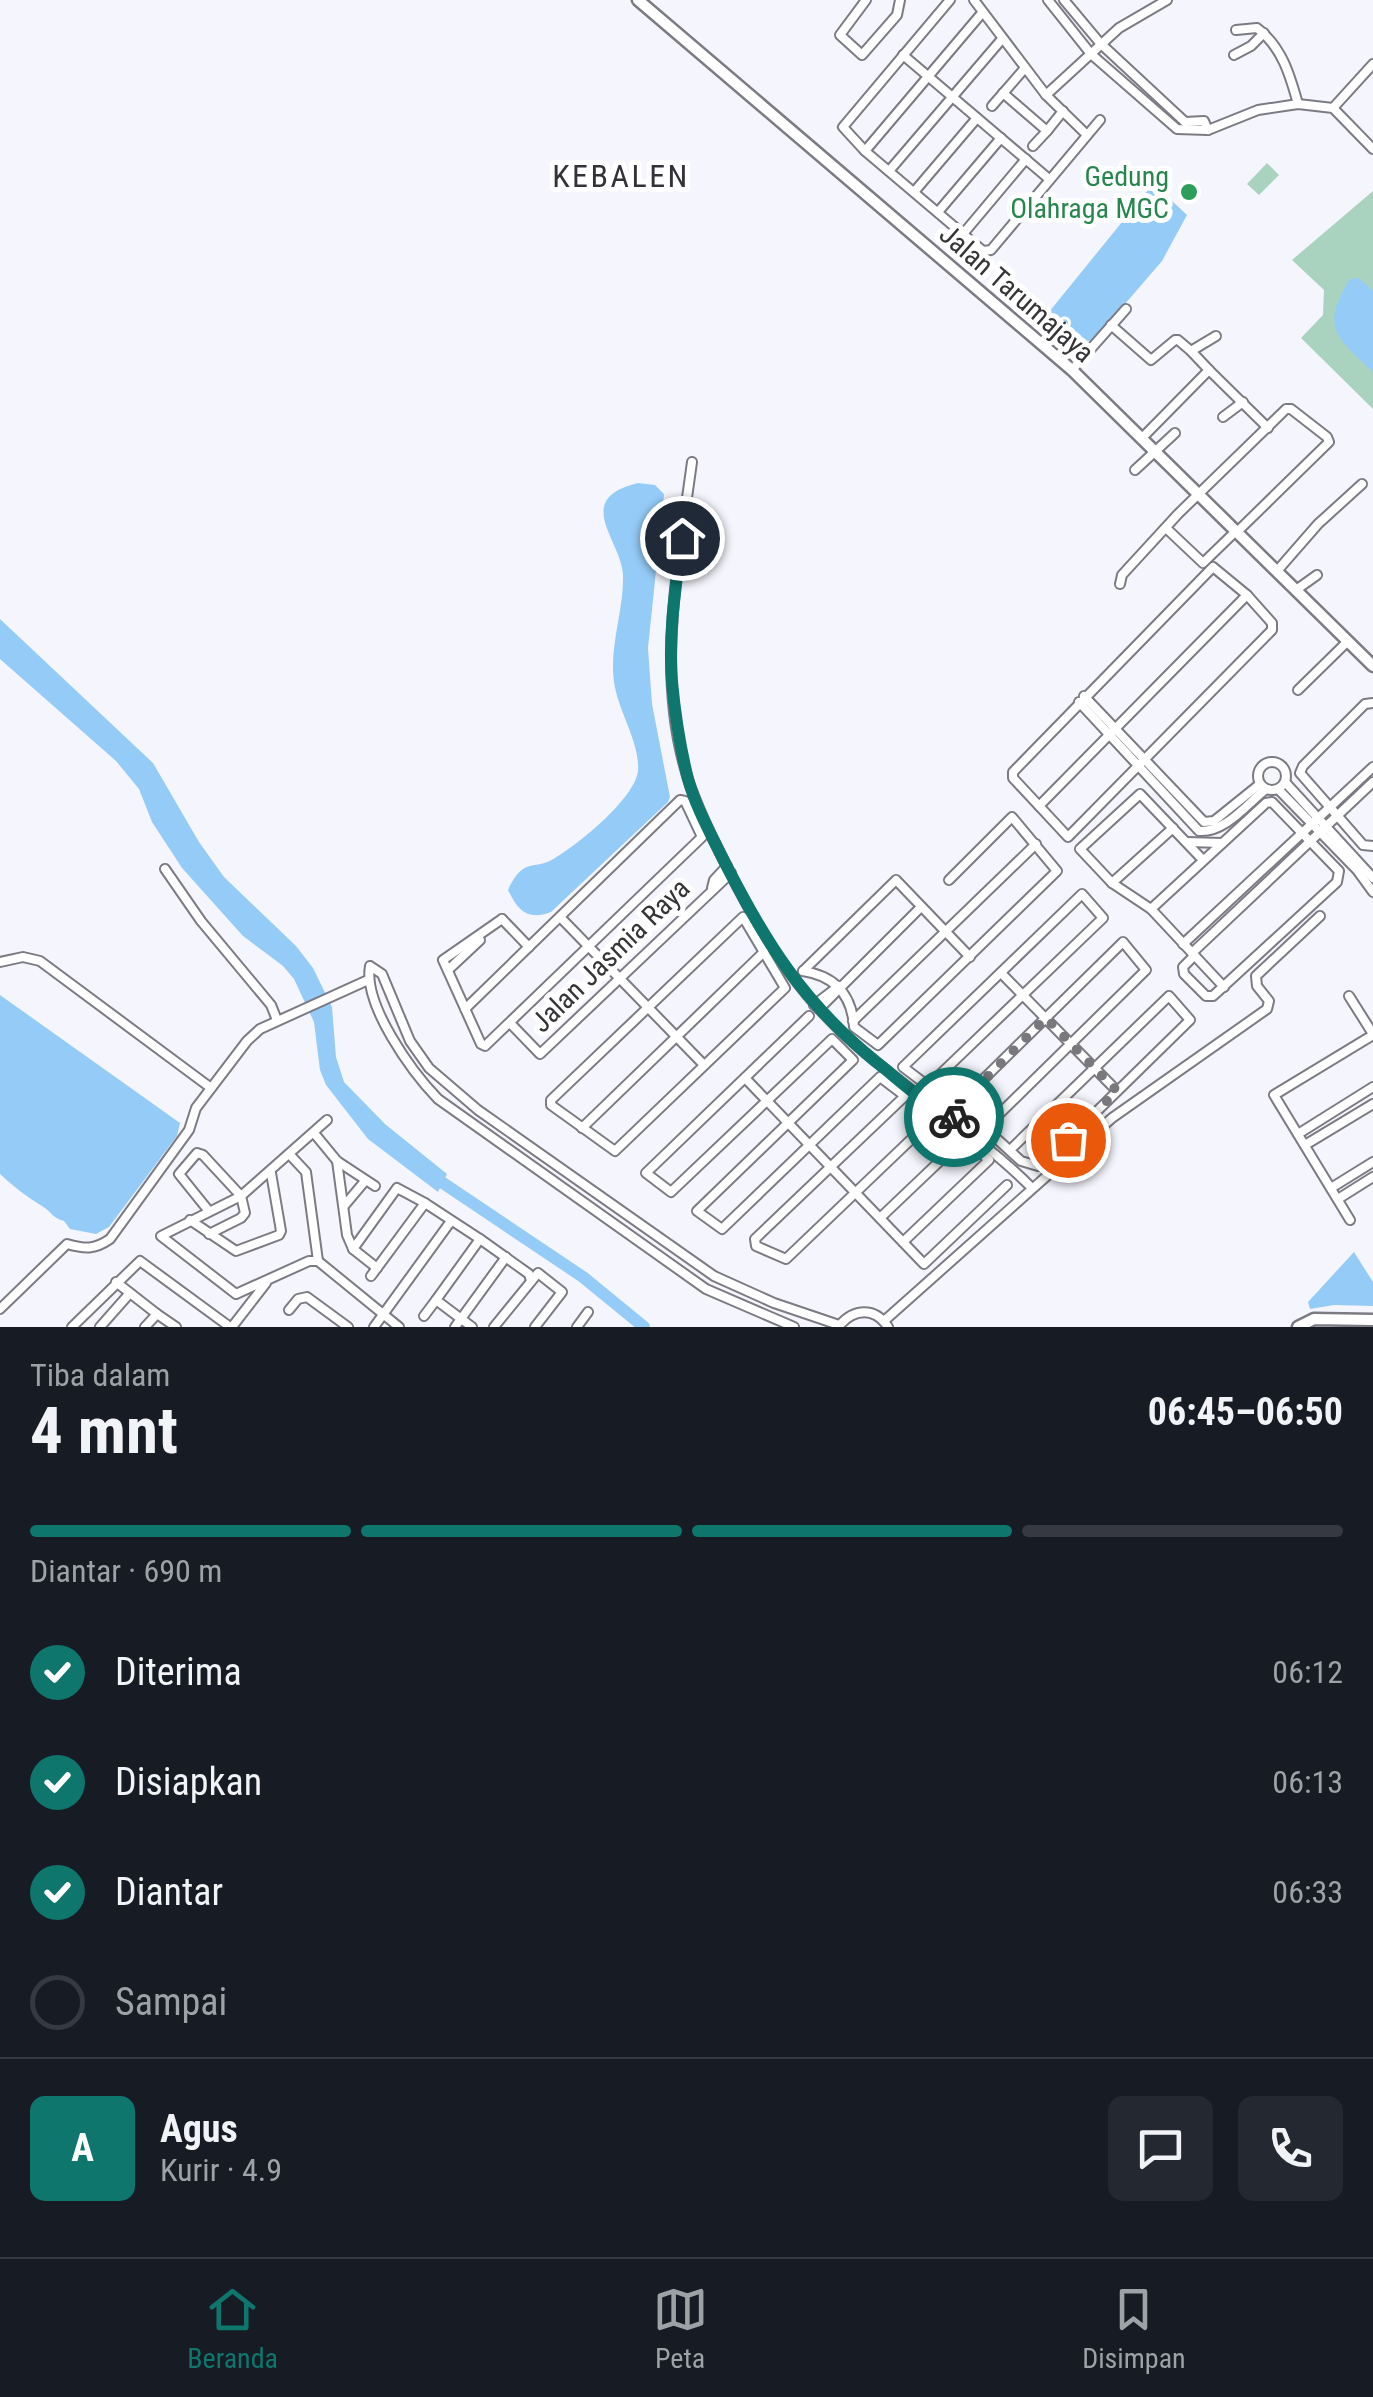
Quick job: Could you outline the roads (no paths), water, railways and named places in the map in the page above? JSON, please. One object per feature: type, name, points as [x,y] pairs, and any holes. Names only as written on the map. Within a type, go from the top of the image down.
[{"type":"street","name":"Jalan Tarumajaya","points":[[638,0],[1075,366],[1280,567],[1373,666]]},
{"type":"street","points":[[866,0],[840,35],[862,54],[909,0]]},
{"type":"street","points":[[896,15],[900,0]]},
{"type":"street","points":[[950,0],[843,127],[984,251],[990,250],[1100,120]]},
{"type":"street","points":[[974,0],[1046,95],[1087,136]]},
{"type":"street","points":[[1048,0],[1091,54],[1169,126],[1189,132],[1258,110],[1298,104],[1333,108],[1373,149]]},
{"type":"street","points":[[1064,0],[1100,44],[1186,122],[1206,126]]},
{"type":"street","points":[[1046,95],[1119,28],[1167,0]]},
{"type":"street","points":[[865,150],[982,13]]},
{"type":"street","points":[[1236,30],[1257,28],[1264,33],[1283,59],[1298,104]]},
{"type":"street","points":[[1234,55],[1264,33]]},
{"type":"street","points":[[889,171],[1002,39]]},
{"type":"street","points":[[903,55],[1049,179]]},
{"type":"street","points":[[1333,108],[1373,64]]},
{"type":"street","points":[[992,106],[1025,68]]},
{"type":"street","points":[[1003,94],[1047,131]]},
{"type":"street","points":[[1033,146],[1063,111]]},
{"type":"street","points":[[914,192],[977,118]]},
{"type":"street","points":[[938,212],[1001,138]]},
{"type":"street","points":[[963,234],[1026,160]]},
{"type":"street","points":[[1075,366],[1126,309]]},
{"type":"street","points":[[1111,325],[1151,360],[1178,340],[1268,428]]},
{"type":"street","points":[[1191,351],[1216,336]]},
{"type":"street","points":[[1144,435],[1209,370]]},
{"type":"street","points":[[1224,417],[1243,402]]},
{"type":"street","points":[[1120,584],[1122,576],[1166,528],[1286,409],[1291,408],[1328,437],[1329,442],[1204,563],[1166,528]]},
{"type":"street","points":[[1135,470],[1175,433]]},
{"type":"street","points":[[692,462],[672,614],[672,678],[689,783],[729,870],[780,962],[816,1007],[855,1044],[1002,1158],[1032,1188]]},
{"type":"street","points":[[1280,567],[1362,484]]},
{"type":"street","points":[[1217,567],[1247,595],[1272,623],[1272,630],[1068,837],[1013,778],[1012,772],[1210,569],[1217,567]]},
{"type":"street","points":[[1299,588],[1317,575]]},
{"type":"street","points":[[1038,806],[1247,595]]},
{"type":"street","points":[[1298,690],[1348,642]]},
{"type":"street","points":[[1082,699],[1142,764],[1204,822],[1214,821],[1263,786],[1281,786],[1373,878]]},
{"type":"street","points":[[1373,703],[1365,704],[1300,773],[1363,845],[1373,846]]},
{"type":"street","points":[[1263,786],[1258,774],[1262,765],[1271,761],[1286,772],[1281,786]]},
{"type":"street","points":[[1183,944],[1373,767]]},
{"type":"street","points":[[1150,909],[1266,803],[1272,802],[1303,832],[1310,840],[1339,871],[1337,882],[1209,997],[1184,974],[1183,967],[1310,840],[1373,782]]},
{"type":"street","points":[[1203,860],[1138,794],[1080,849],[1112,883],[1150,909],[1224,986]]},
{"type":"street","points":[[465,1008],[680,800],[686,801],[702,837],[510,1024],[488,1044],[481,1044],[448,970],[444,960],[502,919]]},
{"type":"street","points":[[948,880],[1012,817],[1056,866],[1056,874],[884,1042],[873,1044],[854,1027],[852,1009],[838,986],[824,974],[803,971],[896,880],[970,957]]},
{"type":"street","points":[[1112,883],[1174,828]]},
{"type":"street","points":[[1186,842],[1222,843]]},
{"type":"street","points":[[853,1022],[1036,844]]},
{"type":"street","points":[[1360,868],[1373,892]]},
{"type":"street","points":[[166,869],[201,921],[271,1005],[277,1020]]},
{"type":"street","name":"Jalan Jasmia Raya","points":[[510,1024],[540,1054],[712,888],[714,880],[729,870]]},
{"type":"street","points":[[1082,894],[1103,918],[1023,995],[928,1086],[904,1067],[1082,894]]},
{"type":"street","points":[[816,1007],[921,907]]},
{"type":"street","points":[[794,1327],[706,1289],[438,1098],[417,1078],[397,1049],[368,980],[370,966],[382,974],[410,1041],[448,1087],[714,1276],[839,1326],[852,1314],[861,1312],[878,1315],[886,1324],[1032,1188],[1138,1099],[1267,1010],[1269,1001],[1257,986],[1256,976],[1320,916]]},
{"type":"street","points":[[560,917],[704,1065]]},
{"type":"street","points":[[743,917],[764,952],[785,988],[615,1151],[551,1106],[551,1100],[743,917]]},
{"type":"street","points":[[502,919],[529,947]]},
{"type":"street","points":[[448,970],[502,919]]},
{"type":"street","points":[[809,1016],[646,1173],[671,1192],[832,1039],[853,1060],[697,1210],[722,1229],[880,1077],[906,1096],[755,1240],[756,1246],[786,1259],[923,1128],[924,1121],[965,1104],[968,1096],[1124,942],[1146,970],[985,1128],[1022,1162],[1038,1166],[1190,1020],[1169,996],[1010,1150]]},
{"type":"street","points":[[582,1128],[764,952]]},
{"type":"street","points":[[0,962],[24,957],[40,961],[212,1088]]},
{"type":"street","points":[[1002,973],[1117,1091]]},
{"type":"street","points":[[0,1309],[67,1244],[86,1249],[110,1240],[189,1130],[196,1108],[260,1029],[368,980]]},
{"type":"street","points":[[1349,996],[1373,1035],[1274,1095],[1350,1220]]},
{"type":"street","points":[[744,1078],[924,1264],[1007,1185]]},
{"type":"street","points":[[1298,1134],[1373,1087]]},
{"type":"street","points":[[1305,1146],[1373,1104]]},
{"type":"street","points":[[249,1304],[162,1238],[162,1234],[241,1196],[291,1156],[327,1120]]},
{"type":"street","points":[[314,1133],[337,1160],[375,1186]]},
{"type":"street","points":[[880,1218],[964,1138],[989,1160],[903,1242]]},
{"type":"street","points":[[208,1210],[178,1174],[196,1154],[203,1155],[241,1196],[244,1213],[210,1234]]},
{"type":"street","points":[[291,1156],[306,1172],[318,1261]]},
{"type":"street","points":[[337,1160],[347,1235],[374,1272],[425,1203]]},
{"type":"street","points":[[1330,1188],[1373,1162]]},
{"type":"street","points":[[190,1220],[239,1251],[279,1236],[270,1172]]},
{"type":"street","points":[[1338,1199],[1373,1178]]},
{"type":"street","points":[[344,1206],[365,1181]]},
{"type":"street","points":[[353,1248],[397,1188],[480,1239],[530,1274],[531,1280]]},
{"type":"street","points":[[374,1327],[451,1221]]},
{"type":"street","points":[[300,1240],[315,1238]]},
{"type":"street","points":[[424,1316],[480,1239]]},
{"type":"street","points":[[458,1323],[506,1258]]},
{"type":"street","points":[[72,1327],[140,1260],[231,1327],[268,1280]]},
{"type":"street","points":[[236,1294],[309,1261],[318,1261],[399,1327]]},
{"type":"street","points":[[494,1327],[538,1273],[562,1290],[535,1327]]},
{"type":"street","points":[[116,1282],[176,1327]]},
{"type":"street","points":[[83,1315],[97,1327],[130,1293]]},
{"type":"street","points":[[290,1310],[298,1299],[307,1297],[337,1324],[348,1327]]},
{"type":"street","points":[[436,1300],[458,1323],[472,1327]]},
{"type":"street","points":[[768,1318],[774,1303]]},
{"type":"street","points":[[577,1327],[588,1312]]},
{"type":"street","points":[[145,1327],[157,1314]]},
{"type":"street","points":[[1298,1327],[1314,1320],[1373,1320]]},
{"type":"water","points":[[1158,188],[1187,215],[1162,261],[1094,340],[1069,335],[1048,317],[1049,312],[1148,190]]},
{"type":"water","points":[[1359,278],[1373,291],[1373,372],[1342,340],[1334,320],[1350,279]]},
{"type":"water","points":[[638,483],[655,485],[664,494],[648,648],[652,704],[670,797],[551,912],[530,915],[520,909],[508,890],[519,872],[555,858],[591,831],[617,807],[638,771],[636,749],[614,682],[613,655],[623,575],[604,510],[607,499],[618,490]]},
{"type":"water","points":[[0,619],[153,763],[224,877],[296,946],[313,968],[332,1007],[336,1057],[344,1082],[385,1124],[447,1174],[438,1192],[368,1139],[326,1085],[320,1070],[314,1022],[294,979],[243,936],[182,868],[152,822],[139,789],[116,761],[0,659]]},
{"type":"water","points":[[0,995],[180,1123],[177,1136],[109,1227],[96,1234],[70,1229],[0,1174]]},
{"type":"water","points":[[1354,1252],[1373,1282],[1373,1306],[1310,1309],[1308,1302]]},
{"type":"waterway","points":[[431,1175],[583,1277],[644,1327]]},
{"type":"place","name":"Gedung Olahraga MGC","points":[[1189,192]]},
{"type":"district","name":"KEBALEN","points":[[621,176]]}]
